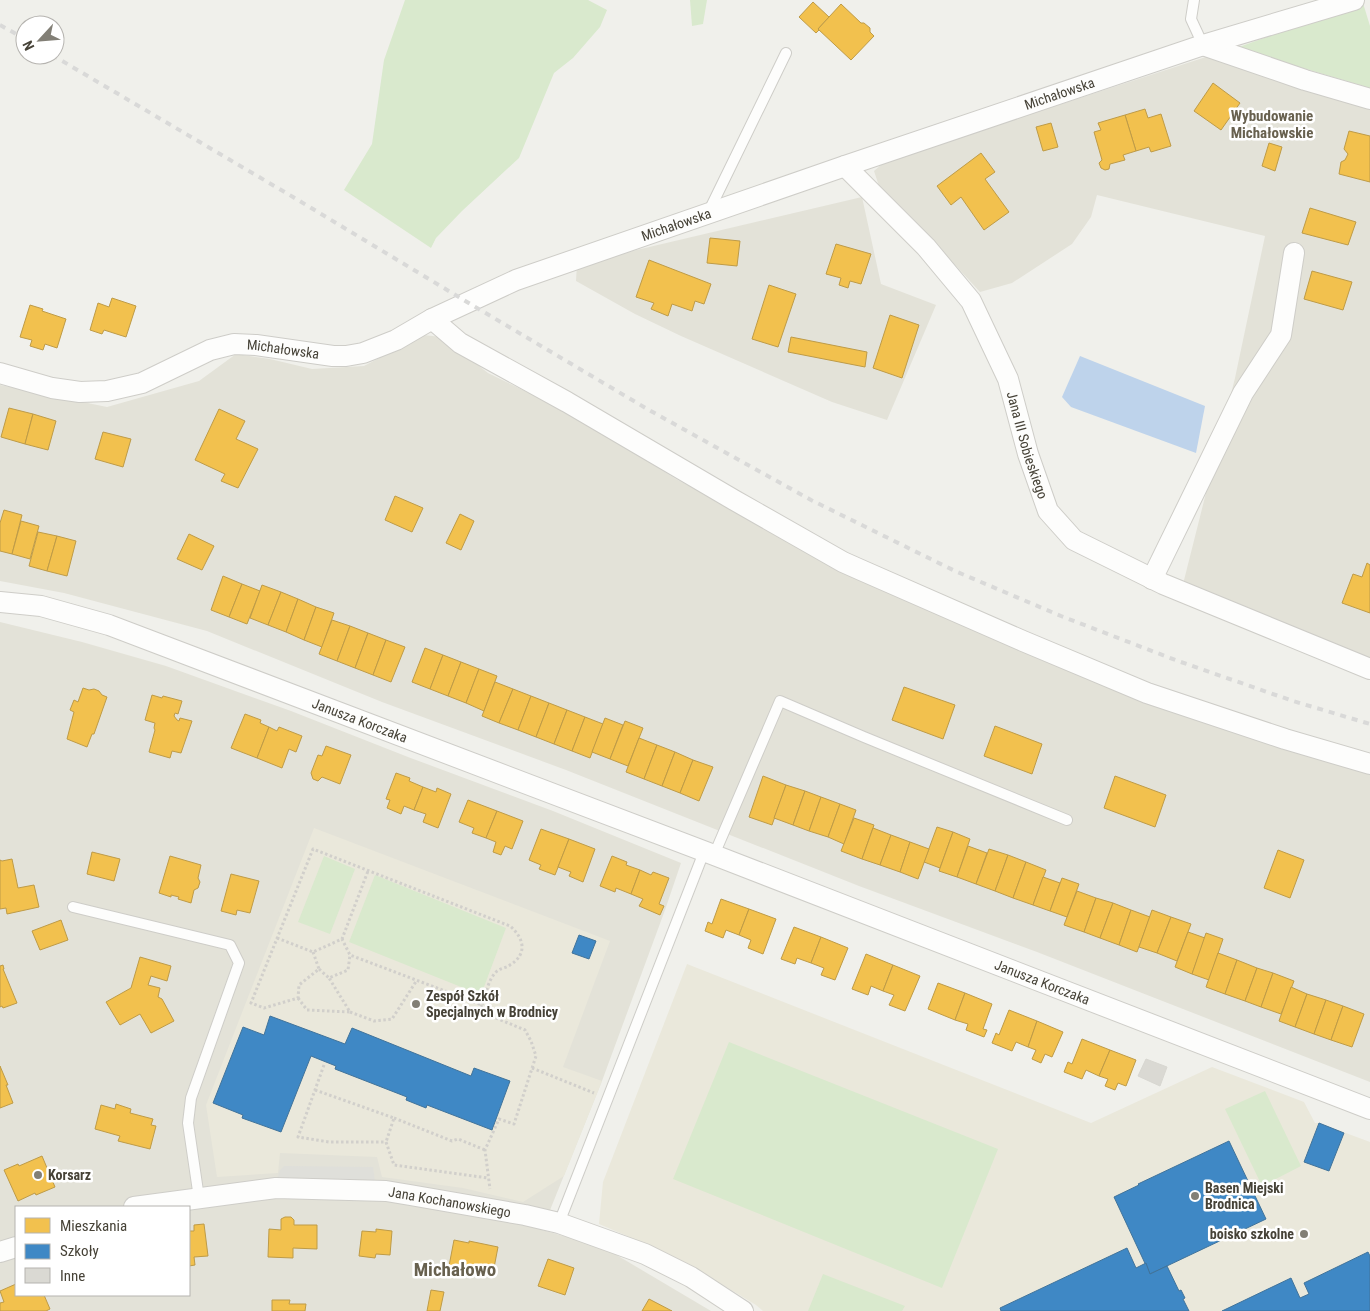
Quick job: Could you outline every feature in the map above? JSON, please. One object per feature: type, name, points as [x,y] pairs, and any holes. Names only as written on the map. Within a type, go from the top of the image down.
[{"type":"street","name":"Michałowska","points":[[0,373],[52,388],[80,392],[107,391],[142,382],[210,350],[234,344],[256,345],[333,356],[363,353],[396,340],[432,319],[516,280],[844,166],[1203,45],[1354,0]]},
{"type":"street","points":[[1203,45],[1305,80],[1370,99]]},
{"type":"street","name":"Jana III Sobieskiego","points":[[844,166],[926,246],[970,301],[1008,379],[1028,454],[1048,511],[1074,540],[1152,578],[1370,669]]},
{"type":"street","points":[[1152,578],[1243,393],[1281,335],[1294,253]]},
{"type":"street","points":[[432,319],[460,343],[567,402],[742,505],[844,562],[1147,693],[1285,739],[1370,764]]},
{"type":"street","name":"Janusza Korczaka","points":[[0,602],[40,606],[109,625],[709,853],[1370,1109]]},
{"type":"street","name":"Jana Kochanowskiego","points":[[141,1206],[276,1188],[386,1191],[525,1215],[559,1223],[645,1254],[691,1277],[743,1311]]},
{"type":"street","points":[[0,1252],[15,1246]]},
{"type":"lane","points":[[1194,0],[1191,19],[1203,45]]},
{"type":"lane","points":[[707,214],[786,53]]},
{"type":"lane","points":[[559,1223],[709,853],[780,701],[1067,820]]},
{"type":"lane","points":[[73,907],[230,945],[239,963],[191,1098],[188,1123],[199,1198]]},
{"type":"path","points":[[298,998],[264,1008],[251,1003],[313,849],[510,926],[518,933],[523,946],[520,957],[510,965],[497,970],[491,978],[480,1012],[525,1030],[536,1056],[514,1124],[499,1119],[485,1150],[490,1195]]},
{"type":"path","points":[[278,938],[313,952],[342,939],[368,871]]},
{"type":"path","points":[[329,978],[348,970],[350,955],[342,939]]},
{"type":"path","points":[[313,952],[319,969],[329,978],[350,1012]]},
{"type":"path","points":[[350,955],[482,1005]]},
{"type":"path","points":[[319,969],[299,985],[298,998],[307,1010],[350,1012],[374,1021],[392,1019],[417,980]]},
{"type":"path","points":[[324,1065],[298,1136],[329,1142],[386,1142]]},
{"type":"path","points":[[532,1068],[597,1094]]},
{"type":"path","points":[[315,1090],[452,1141],[458,1139],[485,1150]]},
{"type":"path","points":[[394,1118],[386,1142],[394,1165],[488,1178]]},
{"type":"shaded area","points":[[1212,55],[1370,105],[1370,679],[1179,600],[1235,378],[1265,236],[1097,195],[1091,217],[1072,244],[1012,283],[980,292],[912,218],[879,186],[874,171],[882,164],[902,156]]},
{"type":"shaded area","points":[[862,197],[881,284],[936,305],[887,420],[832,402],[681,336],[635,314],[576,281],[577,264]]},
{"type":"shaded area","points":[[423,335],[442,337],[488,373],[574,415],[676,479],[846,570],[993,635],[1041,660],[1370,774],[1370,1082],[1037,952],[859,886],[566,770],[382,702],[207,631],[64,593],[0,581],[0,385],[107,407],[199,381],[236,354],[270,359],[312,369],[364,366]]},
{"type":"shaded area","points":[[0,622],[82,642],[166,666],[291,711],[553,811],[681,863],[602,1081],[542,1230],[603,1247],[711,1311],[0,1311]]},
{"type":"shaded area","name":"Zespół Szkół Specjalnych w Brodnicy","points":[[314,828],[610,941],[563,1067],[602,1081],[564,1176],[523,1202],[463,1188],[382,1177],[377,1157],[280,1153],[278,1173],[217,1177],[206,1105]]},
{"type":"shaded area","points":[[687,964],[1091,1123],[1212,1067],[1304,1102],[1315,1123],[1370,1142],[1370,1311],[763,1311],[703,1273],[660,1250],[599,1224],[603,1182]]},
{"type":"shaded area","points":[[284,1166],[373,1167],[375,1182],[277,1180],[280,1170]]},
{"type":"green space","points":[[405,0],[588,0],[607,10],[600,27],[573,58],[554,73],[519,158],[462,211],[436,238],[431,248],[344,190],[372,144],[384,60]]},
{"type":"green space","points":[[690,0],[707,0],[703,24],[692,26]]},
{"type":"green space","points":[[1363,3],[1370,26],[1370,88],[1236,48]]},
{"type":"green space","points":[[324,856],[355,869],[330,934],[298,922]]},
{"type":"green space","points":[[375,875],[506,928],[481,995],[349,942]]},
{"type":"green space","points":[[729,1042],[998,1149],[942,1288],[673,1179]]},
{"type":"green space","points":[[1265,1091],[1301,1166],[1262,1186],[1225,1109]]},
{"type":"green space","points":[[823,1274],[905,1306],[902,1311],[808,1311]]},
{"type":"water","points":[[1080,356],[1205,406],[1196,453],[1071,407],[1062,397]]},
{"type":"building: Mieszkania","points":[[813,2],[829,17],[816,33],[799,17]]},
{"type":"building: Mieszkania","points":[[841,4],[861,23],[870,28],[870,32],[874,36],[851,60],[818,29]]},
{"type":"building: Mieszkania","points":[[1213,83],[1240,103],[1221,130],[1194,111]]},
{"type":"building: Mieszkania","points":[[1145,109],[1148,118],[1161,114],[1171,146],[1151,152],[1149,147],[1136,151],[1125,115]]},
{"type":"building: Mieszkania","points":[[1125,115],[1136,151],[1123,155],[1125,160],[1110,164],[1109,169],[1105,170],[1101,168],[1099,163],[1102,160],[1094,132],[1101,130],[1098,123]]},
{"type":"building: Mieszkania","points":[[1051,123],[1058,147],[1043,151],[1036,127]]},
{"type":"building: Mieszkania","points":[[1349,131],[1370,136],[1370,182],[1339,174],[1341,162],[1345,160],[1348,154],[1344,149]]},
{"type":"building: Mieszkania","points":[[1269,143],[1282,147],[1275,171],[1262,166]]},
{"type":"building: Mieszkania","points":[[981,153],[995,172],[985,179],[1009,212],[984,230],[961,197],[951,205],[937,186]]},
{"type":"building: Mieszkania","points":[[1310,208],[1356,222],[1348,245],[1302,233]]},
{"type":"building: Mieszkania","points":[[710,238],[740,241],[737,266],[707,263]]},
{"type":"building: Mieszkania","points":[[836,244],[871,254],[861,284],[850,281],[848,288],[839,285],[841,278],[826,274]]},
{"type":"building: Mieszkania","points":[[649,260],[711,284],[704,304],[695,301],[692,311],[672,304],[668,316],[651,309],[654,303],[636,297]]},
{"type":"building: Mieszkania","points":[[1312,271],[1352,282],[1343,310],[1304,299]]},
{"type":"building: Mieszkania","points":[[769,285],[796,294],[778,347],[752,339]]},
{"type":"building: Mieszkania","points":[[112,298],[136,306],[126,337],[104,330],[102,334],[90,330],[98,303],[109,307]]},
{"type":"building: Mieszkania","points":[[30,305],[66,319],[57,348],[45,344],[43,350],[30,346],[32,340],[20,337]]},
{"type":"building: Mieszkania","points":[[890,315],[919,325],[902,378],[873,368]]},
{"type":"building: Mieszkania","points":[[791,337],[867,352],[865,367],[788,352]]},
{"type":"building: Mieszkania","points":[[9,408],[33,414],[25,444],[1,437]]},
{"type":"building: Mieszkania","points":[[219,409],[245,421],[236,439],[258,449],[238,488],[221,481],[225,474],[195,460]]},
{"type":"building: Mieszkania","points":[[33,414],[56,421],[48,450],[25,444]]},
{"type":"building: Mieszkania","points":[[103,432],[131,439],[123,467],[95,459]]},
{"type":"building: Mieszkania","points":[[395,496],[423,508],[412,532],[385,520]]},
{"type":"building: Mieszkania","points":[[4,510],[22,515],[12,554],[0,551],[0,523]]},
{"type":"building: Mieszkania","points":[[460,514],[474,521],[461,550],[446,543]]},
{"type":"building: Mieszkania","points":[[21,521],[39,526],[30,559],[12,554]]},
{"type":"building: Mieszkania","points":[[38,532],[57,536],[47,571],[29,566]]},
{"type":"building: Mieszkania","points":[[189,534],[214,546],[202,570],[177,559]]},
{"type":"building: Mieszkania","points":[[57,536],[76,541],[67,576],[47,571]]},
{"type":"building: Mieszkania","points":[[1367,563],[1370,565],[1370,613],[1342,603],[1353,574],[1362,577]]},
{"type":"building: Mieszkania","points":[[223,576],[242,584],[229,617],[211,610]]},
{"type":"building: Mieszkania","points":[[242,584],[260,591],[247,624],[229,617]]},
{"type":"building: Mieszkania","points":[[262,585],[281,592],[268,625],[250,618]]},
{"type":"building: Mieszkania","points":[[281,592],[298,599],[286,632],[268,625]]},
{"type":"building: Mieszkania","points":[[298,599],[316,607],[304,640],[286,632]]},
{"type":"building: Mieszkania","points":[[316,607],[334,613],[322,647],[304,640]]},
{"type":"building: Mieszkania","points":[[332,620],[350,626],[337,661],[319,654]]},
{"type":"building: Mieszkania","points":[[350,626],[368,633],[355,668],[337,661]]},
{"type":"building: Mieszkania","points":[[368,633],[386,640],[373,675],[355,668]]},
{"type":"building: Mieszkania","points":[[386,640],[405,647],[391,682],[373,675]]},
{"type":"building: Mieszkania","points":[[425,648],[443,655],[430,689],[412,682]]},
{"type":"building: Mieszkania","points":[[443,655],[461,662],[448,696],[430,689]]},
{"type":"building: Mieszkania","points":[[461,662],[479,669],[466,703],[448,696]]},
{"type":"building: Mieszkania","points":[[479,669],[497,676],[484,711],[466,703]]},
{"type":"building: Mieszkania","points":[[495,682],[513,689],[499,723],[482,716]]},
{"type":"building: Mieszkania","points":[[904,687],[955,705],[943,739],[892,720]]},
{"type":"building: Mieszkania","points":[[83,688],[94,689],[107,697],[94,734],[92,734],[87,747],[67,739],[74,712],[70,710],[74,700],[78,702]]},
{"type":"building: Mieszkania","points":[[513,689],[531,696],[518,730],[499,723]]},
{"type":"building: Mieszkania","points":[[152,695],[182,701],[178,714],[175,713],[174,716],[179,721],[180,718],[192,721],[181,753],[172,751],[170,758],[149,752],[155,723],[145,720]]},
{"type":"building: Mieszkania","points":[[531,696],[549,703],[536,737],[518,730]]},
{"type":"building: Mieszkania","points":[[549,703],[567,710],[554,744],[536,737]]},
{"type":"building: Mieszkania","points":[[567,710],[585,717],[572,751],[554,744]]},
{"type":"building: Mieszkania","points":[[245,714],[261,720],[260,723],[269,727],[257,758],[231,748]]},
{"type":"building: Mieszkania","points":[[585,717],[603,724],[590,758],[572,751]]},
{"type":"building: Mieszkania","points":[[605,718],[623,725],[610,759],[592,752]]},
{"type":"building: Mieszkania","points":[[625,721],[643,728],[628,766],[610,759]]},
{"type":"building: Mieszkania","points":[[995,726],[1042,744],[1032,774],[984,756]]},
{"type":"building: Mieszkania","points":[[269,727],[277,731],[279,727],[302,736],[296,752],[289,749],[282,768],[257,758]]},
{"type":"building: Mieszkania","points":[[639,738],[657,745],[644,779],[626,772]]},
{"type":"building: Mieszkania","points":[[657,745],[675,752],[662,786],[644,779]]},
{"type":"building: Mieszkania","points":[[326,746],[351,755],[340,784],[322,777],[318,781],[313,779],[311,773],[318,755],[322,756]]},
{"type":"building: Mieszkania","points":[[675,752],[693,760],[680,793],[662,786]]},
{"type":"building: Mieszkania","points":[[693,760],[713,767],[699,801],[680,793]]},
{"type":"building: Mieszkania","points":[[396,773],[410,778],[409,781],[423,787],[414,810],[404,806],[401,814],[387,808],[390,800],[386,799]]},
{"type":"building: Mieszkania","points":[[763,776],[786,785],[772,825],[749,817]]},
{"type":"building: Mieszkania","points":[[1115,776],[1166,795],[1155,827],[1104,808]]},
{"type":"building: Mieszkania","points":[[786,785],[805,791],[793,825],[774,818]]},
{"type":"building: Mieszkania","points":[[423,787],[436,792],[437,788],[451,794],[438,828],[423,822],[426,814],[414,810]]},
{"type":"building: Mieszkania","points":[[805,791],[821,797],[809,831],[793,825]]},
{"type":"building: Mieszkania","points":[[821,797],[840,804],[828,837],[809,831]]},
{"type":"building: Mieszkania","points":[[468,800],[497,811],[486,838],[472,833],[474,828],[459,822]]},
{"type":"building: Mieszkania","points":[[840,804],[856,810],[844,844],[828,837]]},
{"type":"building: Mieszkania","points":[[497,811],[523,821],[512,849],[505,846],[501,855],[493,852],[496,842],[486,838]]},
{"type":"building: Mieszkania","points":[[854,818],[874,825],[862,859],[841,851]]},
{"type":"building: Mieszkania","points":[[937,827],[953,832],[940,868],[924,862]]},
{"type":"building: Mieszkania","points":[[873,828],[891,835],[880,865],[862,859]]},
{"type":"building: Mieszkania","points":[[541,829],[569,839],[555,875],[539,869],[541,865],[529,860]]},
{"type":"building: Mieszkania","points":[[953,832],[970,839],[957,877],[939,871]]},
{"type":"building: Mieszkania","points":[[891,835],[910,842],[900,872],[880,865]]},
{"type":"building: Mieszkania","points":[[569,839],[595,849],[583,882],[569,876],[571,872],[558,867]]},
{"type":"building: Mieszkania","points":[[910,842],[929,849],[918,879],[900,872]]},
{"type":"building: Mieszkania","points":[[968,846],[987,853],[976,884],[957,877]]},
{"type":"building: Mieszkania","points":[[989,849],[1008,855],[995,891],[976,884]]},
{"type":"building: Mieszkania","points":[[1278,850],[1304,860],[1290,898],[1264,888]]},
{"type":"building: Mieszkania","points":[[92,852],[120,859],[114,881],[87,874]]},
{"type":"building: Mieszkania","points":[[1008,855],[1026,862],[1013,898],[995,891]]},
{"type":"building: Mieszkania","points":[[170,856],[201,865],[198,878],[200,882],[198,888],[194,890],[191,903],[178,899],[179,897],[171,895],[171,897],[159,893]]},
{"type":"building: Mieszkania","points":[[612,856],[627,862],[626,865],[640,870],[631,894],[616,888],[615,892],[600,886]]},
{"type":"building: Mieszkania","points":[[12,859],[18,888],[34,885],[39,907],[7,914],[6,908],[0,909],[0,860]]},
{"type":"building: Mieszkania","points":[[1026,862],[1046,870],[1033,905],[1013,898]]},
{"type":"building: Mieszkania","points":[[640,870],[651,875],[653,872],[669,878],[659,904],[664,906],[660,915],[639,906],[643,899],[631,894]]},
{"type":"building: Mieszkania","points":[[231,874],[259,881],[250,913],[237,910],[236,915],[221,911]]},
{"type":"building: Mieszkania","points":[[1043,877],[1060,883],[1050,911],[1033,905]]},
{"type":"building: Mieszkania","points":[[1062,878],[1079,884],[1067,917],[1050,911]]},
{"type":"building: Mieszkania","points":[[1077,891],[1096,898],[1084,932],[1064,925]]},
{"type":"building: Mieszkania","points":[[1096,898],[1113,903],[1100,938],[1084,932]]},
{"type":"building: Mieszkania","points":[[721,899],[749,909],[739,935],[726,930],[723,938],[705,931],[708,922],[712,924]]},
{"type":"building: Mieszkania","points":[[1113,903],[1131,910],[1119,945],[1100,938]]},
{"type":"building: Mieszkania","points":[[749,909],[776,919],[763,954],[748,948],[751,940],[739,935]]},
{"type":"building: Mieszkania","points":[[1131,910],[1150,917],[1137,952],[1119,945]]},
{"type":"building: Mieszkania","points":[[1152,910],[1171,917],[1157,953],[1139,947]]},
{"type":"building: Mieszkania","points":[[1171,917],[1191,924],[1177,961],[1157,953]]},
{"type":"building: Mieszkania","points":[[61,920],[68,940],[40,950],[32,931]]},
{"type":"building: Mieszkania","points":[[794,927],[821,937],[811,963],[797,958],[795,964],[781,959]]},
{"type":"building: Mieszkania","points":[[1188,932],[1205,938],[1192,974],[1175,967]]},
{"type":"building: Mieszkania","points":[[1206,933],[1223,939],[1209,980],[1192,974]]},
{"type":"building: Mieszkania","points":[[821,937],[848,948],[835,980],[821,975],[824,968],[811,963]]},
{"type":"building: Mieszkania","points":[[1218,953],[1237,960],[1225,994],[1206,987]]},
{"type":"building: Mieszkania","points":[[866,954],[893,965],[883,991],[871,986],[868,995],[852,989]]},
{"type":"building: Mieszkania","points":[[140,957],[171,966],[167,981],[151,976],[148,985],[160,988],[158,997],[162,999],[174,1021],[151,1033],[140,1014],[120,1025],[106,1002],[131,988]]},
{"type":"building: Mieszkania","points":[[1237,960],[1257,968],[1245,1001],[1225,994]]},
{"type":"building: Mieszkania","points":[[3,965],[17,1003],[3,1008],[2,1006],[0,1007],[0,966]]},
{"type":"building: Mieszkania","points":[[893,965],[920,976],[905,1011],[889,1005],[894,995],[883,991]]},
{"type":"building: Mieszkania","points":[[1257,968],[1273,973],[1261,1007],[1245,1001]]},
{"type":"building: Mieszkania","points":[[1273,973],[1294,981],[1281,1014],[1261,1007]]},
{"type":"building: Mieszkania","points":[[938,983],[965,993],[955,1020],[928,1009]]},
{"type":"building: Mieszkania","points":[[1291,987],[1307,994],[1295,1027],[1279,1021]]},
{"type":"building: Mieszkania","points":[[965,993],[992,1004],[983,1029],[987,1030],[984,1037],[966,1030],[968,1024],[955,1020]]},
{"type":"building: Mieszkania","points":[[1307,994],[1326,1000],[1314,1034],[1295,1027]]},
{"type":"building: Mieszkania","points":[[1326,1000],[1343,1006],[1331,1040],[1314,1034]]},
{"type":"building: Mieszkania","points":[[1343,1006],[1364,1014],[1352,1047],[1331,1040]]},
{"type":"building: Mieszkania","points":[[1009,1010],[1037,1021],[1028,1047],[1016,1042],[1012,1051],[992,1043],[996,1033],[999,1035]]},
{"type":"building: Mieszkania","points":[[1037,1021],[1063,1032],[1052,1057],[1045,1054],[1041,1063],[1032,1059],[1036,1050],[1028,1047]]},
{"type":"building: Mieszkania","points":[[1082,1039],[1110,1050],[1099,1076],[1086,1070],[1082,1079],[1064,1072],[1068,1062],[1072,1064]]},
{"type":"building: Mieszkania","points":[[1110,1050],[1136,1060],[1126,1086],[1118,1083],[1115,1090],[1105,1086],[1108,1079],[1099,1076]]},
{"type":"building: Mieszkania","points":[[0,1066],[13,1103],[0,1108]]},
{"type":"building: Mieszkania","points":[[116,1104],[131,1109],[130,1113],[153,1119],[151,1125],[156,1126],[150,1149],[118,1141],[120,1136],[95,1129],[101,1105],[115,1109]]},
{"type":"building: Mieszkania","points":[[42,1156],[55,1187],[18,1201],[4,1170]]},
{"type":"building: Mieszkania","points":[[291,1217],[294,1220],[294,1225],[317,1225],[317,1249],[293,1248],[293,1258],[268,1257],[269,1229],[281,1230],[281,1219]]},
{"type":"building: Mieszkania","points":[[204,1224],[208,1256],[194,1257],[195,1265],[190,1266],[190,1231],[194,1231],[194,1225]]},
{"type":"building: Mieszkania","points":[[376,1229],[392,1231],[390,1255],[376,1254],[375,1258],[359,1256],[362,1231],[376,1232]]},
{"type":"building: Mieszkania","points":[[454,1240],[498,1247],[493,1273],[449,1266]]},
{"type":"building: Mieszkania","points":[[548,1259],[574,1268],[565,1295],[538,1286]]},
{"type":"building: Mieszkania","points":[[15,1284],[15,1296],[44,1296],[50,1309],[46,1311],[0,1311],[0,1303],[4,1302],[0,1291]]},
{"type":"building: Mieszkania","points":[[431,1290],[444,1292],[440,1311],[427,1311]]},
{"type":"building: Mieszkania","points":[[649,1299],[672,1311],[642,1311]]},
{"type":"building: Mieszkania","points":[[272,1300],[290,1300],[289,1304],[306,1304],[305,1311],[272,1311]]},
{"type":"building: Szkoły","points":[[579,935],[596,941],[589,959],[572,953]]},
{"type":"building: Szkoły","name":"Zespół Szkół Specjalnych w Brodnicy","points":[[270,1016],[345,1044],[352,1028],[471,1076],[474,1068],[510,1081],[492,1130],[427,1105],[426,1108],[406,1100],[407,1097],[335,1069],[336,1066],[311,1056],[281,1132],[242,1118],[243,1115],[213,1103],[243,1027],[264,1035]]},
{"type":"building: Szkoły","points":[[1319,1123],[1344,1133],[1329,1171],[1304,1162]]},
{"type":"building: Szkoły","points":[[1229,1141],[1266,1219],[1150,1274],[1114,1197]]},
{"type":"building: Szkoły","points":[[1127,1248],[1136,1268],[1146,1263],[1150,1274],[1167,1266],[1179,1291],[1181,1290],[1185,1298],[1183,1299],[1189,1311],[1001,1311],[1000,1308]]},
{"type":"building: Szkoły","points":[[1368,1252],[1370,1256],[1370,1311],[1222,1311],[1291,1278],[1300,1298],[1309,1294],[1304,1283]]},
{"type":"building: Inne","points":[[1146,1059],[1167,1067],[1160,1086],[1138,1076]]},
{"type":"railway","points":[[0,25],[15,33]]},
{"type":"railway","points":[[65,63],[649,410],[811,500],[955,571],[1061,616],[1178,661],[1293,701],[1370,724]]},
{"type":"place","name":"Zespół Szkół Specjalnych w Brodnicy","points":[[416,1004]]},
{"type":"place","name":"Korsarz","points":[[38,1175]]},
{"type":"place","name":"Basen Miejski Brodnica","points":[[1195,1196]]},
{"type":"place","name":"boisko szkolne","points":[[1304,1234]]},
{"type":"district","name":"Wybudowanie Michałowskie","points":[[1272,124]]},
{"type":"district","name":"Michałowo","points":[[455,1269]]}]
